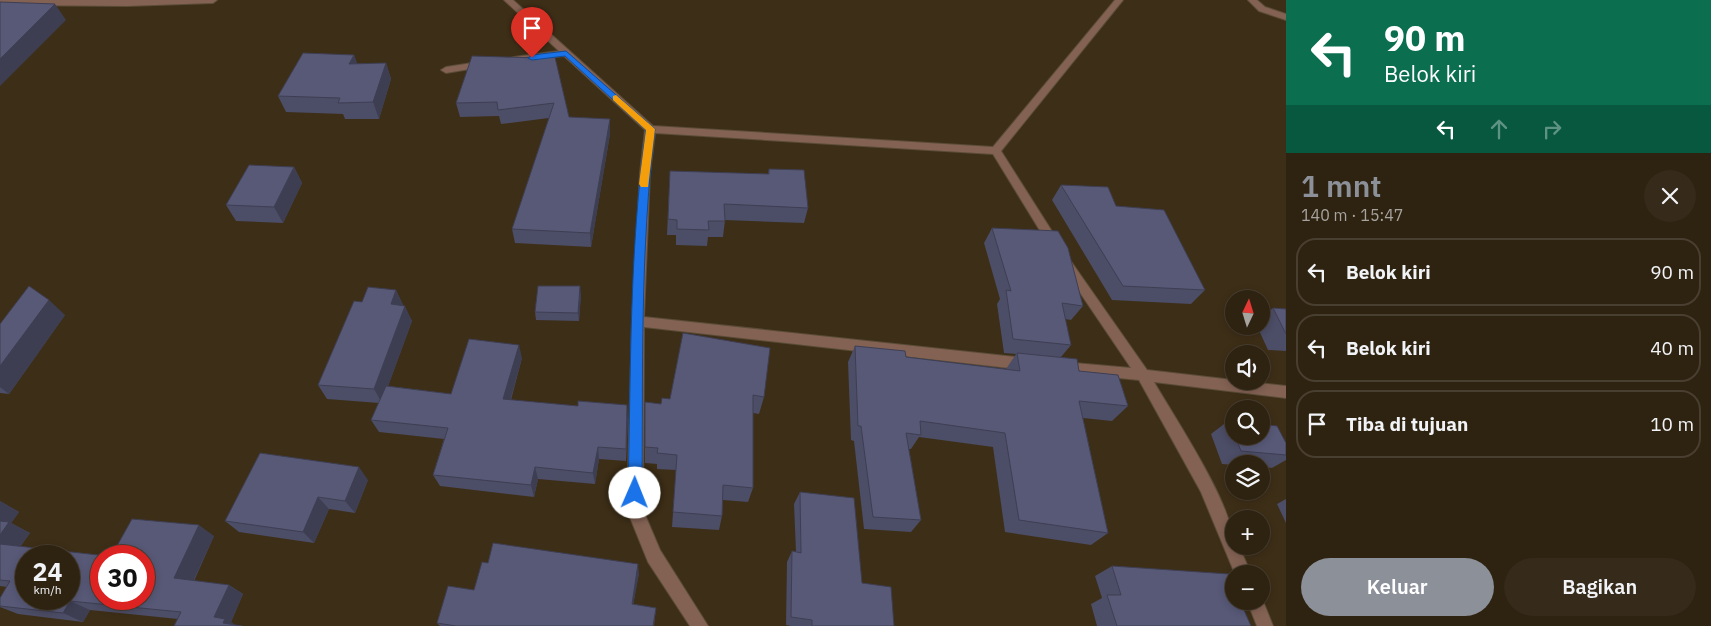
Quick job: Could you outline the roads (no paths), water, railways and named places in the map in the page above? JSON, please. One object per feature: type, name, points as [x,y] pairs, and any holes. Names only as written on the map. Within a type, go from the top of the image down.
[{"type":"street","points":[[0,2],[127,3],[213,0]]},
{"type":"street","points":[[508,0],[650,129],[996,151]]},
{"type":"street","points":[[996,151],[1119,0]]},
{"type":"street","points":[[1252,0],[1262,8],[1286,17]]},
{"type":"street","points":[[446,70],[566,53]]},
{"type":"street","points":[[650,129],[645,174],[638,321],[635,510],[654,556],[700,626]]},
{"type":"street","points":[[996,151],[1062,256],[1143,374],[1207,488],[1239,565]]},
{"type":"street","points":[[638,321],[1043,366],[1143,374],[1286,392]]},
{"type":"street","points":[[1259,610],[1266,626]]}]
